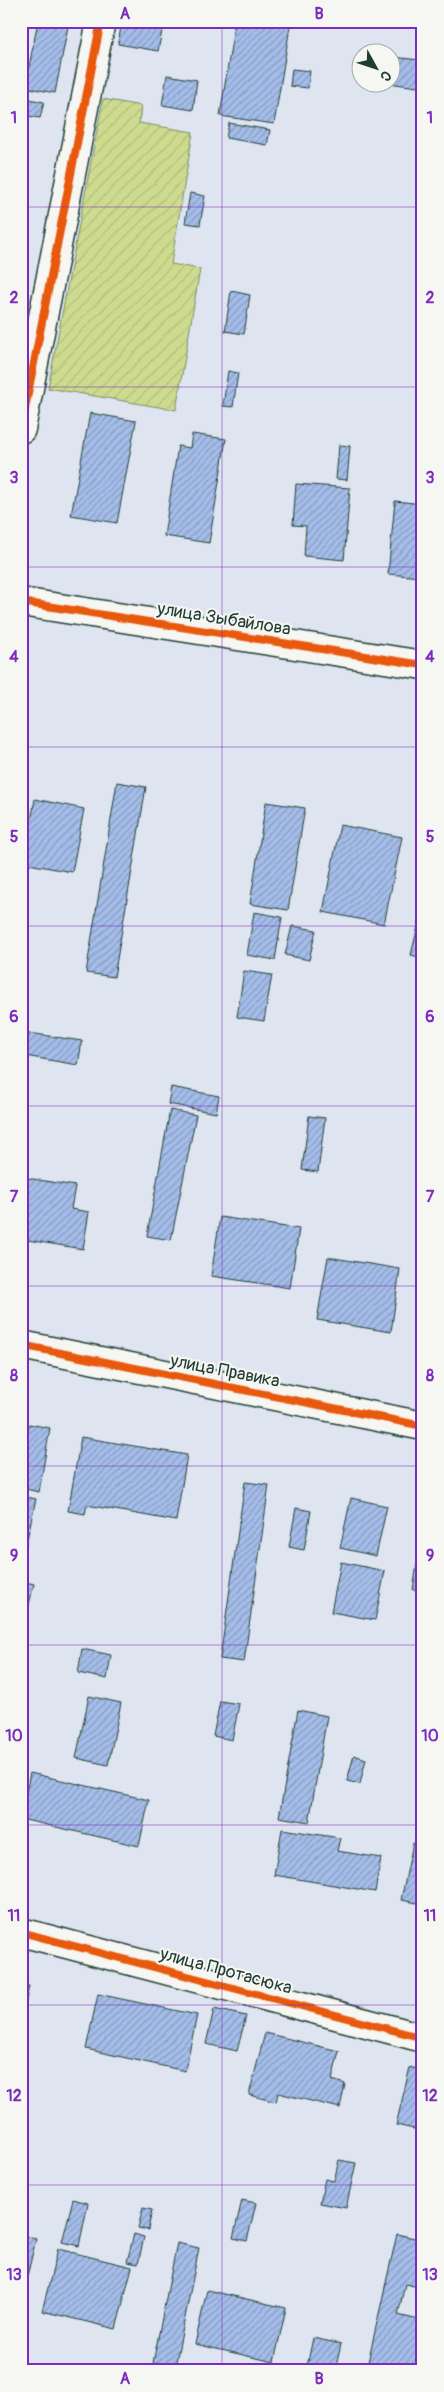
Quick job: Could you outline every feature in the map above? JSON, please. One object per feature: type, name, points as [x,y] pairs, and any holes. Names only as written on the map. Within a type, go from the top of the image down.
[{"type":"street","points":[[21,429],[101,21]]},
{"type":"street","name":"улица Зыбайлова","points":[[21,602],[423,665]]},
{"type":"street","name":"улица Правика","points":[[21,1345],[423,1426]]},
{"type":"street","name":"улица Протасюка","points":[[21,1932],[423,2038]]},
{"type":"green space","points":[[103,99],[141,106],[139,123],[193,132],[171,264],[200,269],[176,410],[48,388]]},
{"type":"building","points":[[38,21],[69,21],[55,93],[25,87]]},
{"type":"building","points":[[122,21],[164,21],[158,51],[118,44]]},
{"type":"building","points":[[235,21],[291,21],[274,124],[220,116]]},
{"type":"building","points":[[402,58],[420,60],[417,87],[402,85]]},
{"type":"building","points":[[292,69],[310,71],[308,88],[290,86]]},
{"type":"building","points":[[167,75],[197,80],[193,110],[162,105]]},
{"type":"building","points":[[25,98],[44,102],[40,118],[22,115]]},
{"type":"building","points":[[229,123],[270,130],[267,145],[226,138]]},
{"type":"building","points":[[190,193],[205,196],[200,225],[185,223]]},
{"type":"building","points":[[231,291],[250,295],[244,334],[225,331]]},
{"type":"building","points":[[228,371],[238,373],[233,407],[223,406]]},
{"type":"building","points":[[90,413],[136,421],[117,523],[71,515]]},
{"type":"building","points":[[192,434],[226,439],[209,543],[164,536],[178,446],[190,448]]},
{"type":"building","points":[[339,445],[350,446],[347,480],[336,479]]},
{"type":"building","points":[[296,484],[350,488],[344,560],[304,556],[306,526],[293,525]]},
{"type":"building","points":[[395,501],[423,504],[421,577],[388,574]]},
{"type":"building","points":[[117,782],[146,787],[114,977],[86,973]]},
{"type":"building","points":[[35,799],[84,809],[72,872],[23,863]]},
{"type":"building","points":[[266,802],[305,808],[288,910],[250,904]]},
{"type":"building","points":[[340,825],[402,837],[384,924],[323,912]]},
{"type":"building","points":[[254,912],[282,917],[275,960],[247,955]]},
{"type":"building","points":[[419,922],[423,923],[423,958],[411,955]]},
{"type":"building","points":[[292,926],[316,930],[309,960],[285,955]]},
{"type":"building","points":[[244,971],[272,975],[264,1021],[237,1017]]},
{"type":"building","points":[[29,1033],[82,1041],[78,1065],[25,1056]]},
{"type":"building","points":[[171,1087],[219,1096],[216,1113],[168,1104]]},
{"type":"building","points":[[170,1110],[196,1115],[171,1240],[147,1236]]},
{"type":"building","points":[[309,1116],[325,1118],[318,1172],[302,1170]]},
{"type":"building","points":[[21,1177],[75,1186],[71,1209],[89,1212],[83,1249],[21,1239]]},
{"type":"building","points":[[220,1217],[299,1229],[290,1288],[211,1276]]},
{"type":"building","points":[[328,1257],[400,1269],[391,1332],[317,1320]]},
{"type":"building","points":[[29,1424],[50,1428],[39,1492],[21,1488],[21,1464]]},
{"type":"building","points":[[81,1437],[187,1455],[176,1521],[87,1505],[85,1514],[68,1511]]},
{"type":"building","points":[[245,1482],[269,1485],[244,1662],[220,1659]]},
{"type":"building","points":[[21,1496],[36,1499],[21,1566]]},
{"type":"building","points":[[351,1498],[387,1506],[376,1556],[340,1548]]},
{"type":"building","points":[[296,1508],[311,1511],[304,1550],[289,1547]]},
{"type":"building","points":[[423,1526],[423,1591],[413,1590]]},
{"type":"building","points":[[341,1562],[385,1571],[375,1620],[331,1612]]},
{"type":"building","points":[[21,1581],[34,1584],[26,1617],[21,1616]]},
{"type":"building","points":[[82,1649],[111,1655],[107,1679],[78,1673]]},
{"type":"building","points":[[89,1696],[121,1703],[108,1765],[76,1758]]},
{"type":"building","points":[[220,1701],[239,1704],[232,1740],[213,1736]]},
{"type":"building","points":[[298,1710],[327,1716],[309,1822],[279,1817]]},
{"type":"building","points":[[354,1755],[366,1759],[360,1784],[347,1781]]},
{"type":"building","points":[[30,1773],[149,1800],[139,1846],[21,1819]]},
{"type":"building","points":[[282,1829],[340,1838],[337,1851],[381,1858],[375,1892],[274,1875]]},
{"type":"building","points":[[413,1843],[423,1845],[423,1904],[401,1900]]},
{"type":"building","points":[[21,1985],[29,1986],[21,2024]]},
{"type":"building","points":[[98,1994],[197,2015],[185,2071],[86,2049]]},
{"type":"building","points":[[214,2009],[246,2016],[237,2051],[206,2044]]},
{"type":"building","points":[[265,2033],[339,2051],[332,2080],[345,2084],[340,2108],[278,2093],[276,2102],[249,2095]]},
{"type":"building","points":[[410,2067],[423,2071],[423,2131],[396,2125]]},
{"type":"building","points":[[339,2160],[356,2163],[346,2208],[320,2203],[325,2179],[334,2181]]},
{"type":"building","points":[[73,2199],[88,2203],[79,2246],[62,2242]]},
{"type":"building","points":[[242,2200],[256,2203],[247,2241],[233,2238]]},
{"type":"building","points":[[143,2208],[152,2210],[148,2230],[138,2228]]},
{"type":"building","points":[[134,2234],[144,2237],[138,2264],[127,2262]]},
{"type":"building","points":[[397,2234],[423,2240],[423,2288],[405,2284],[398,2315],[423,2321],[423,2371],[366,2371]]},
{"type":"building","points":[[21,2235],[36,2239],[21,2302]]},
{"type":"building","points":[[177,2243],[199,2248],[175,2367],[153,2363]]},
{"type":"building","points":[[58,2249],[132,2267],[116,2329],[42,2311]]},
{"type":"building","points":[[207,2290],[286,2308],[274,2362],[195,2344]]},
{"type":"building","points":[[313,2338],[341,2344],[335,2371],[306,2371]]},
{"type":"cycle path","points":[[21,429],[101,21]]},
{"type":"cycle path","points":[[21,602],[423,665]]},
{"type":"cycle path","points":[[21,1345],[423,1426]]},
{"type":"cycle path","points":[[21,1932],[423,2038]]}]
